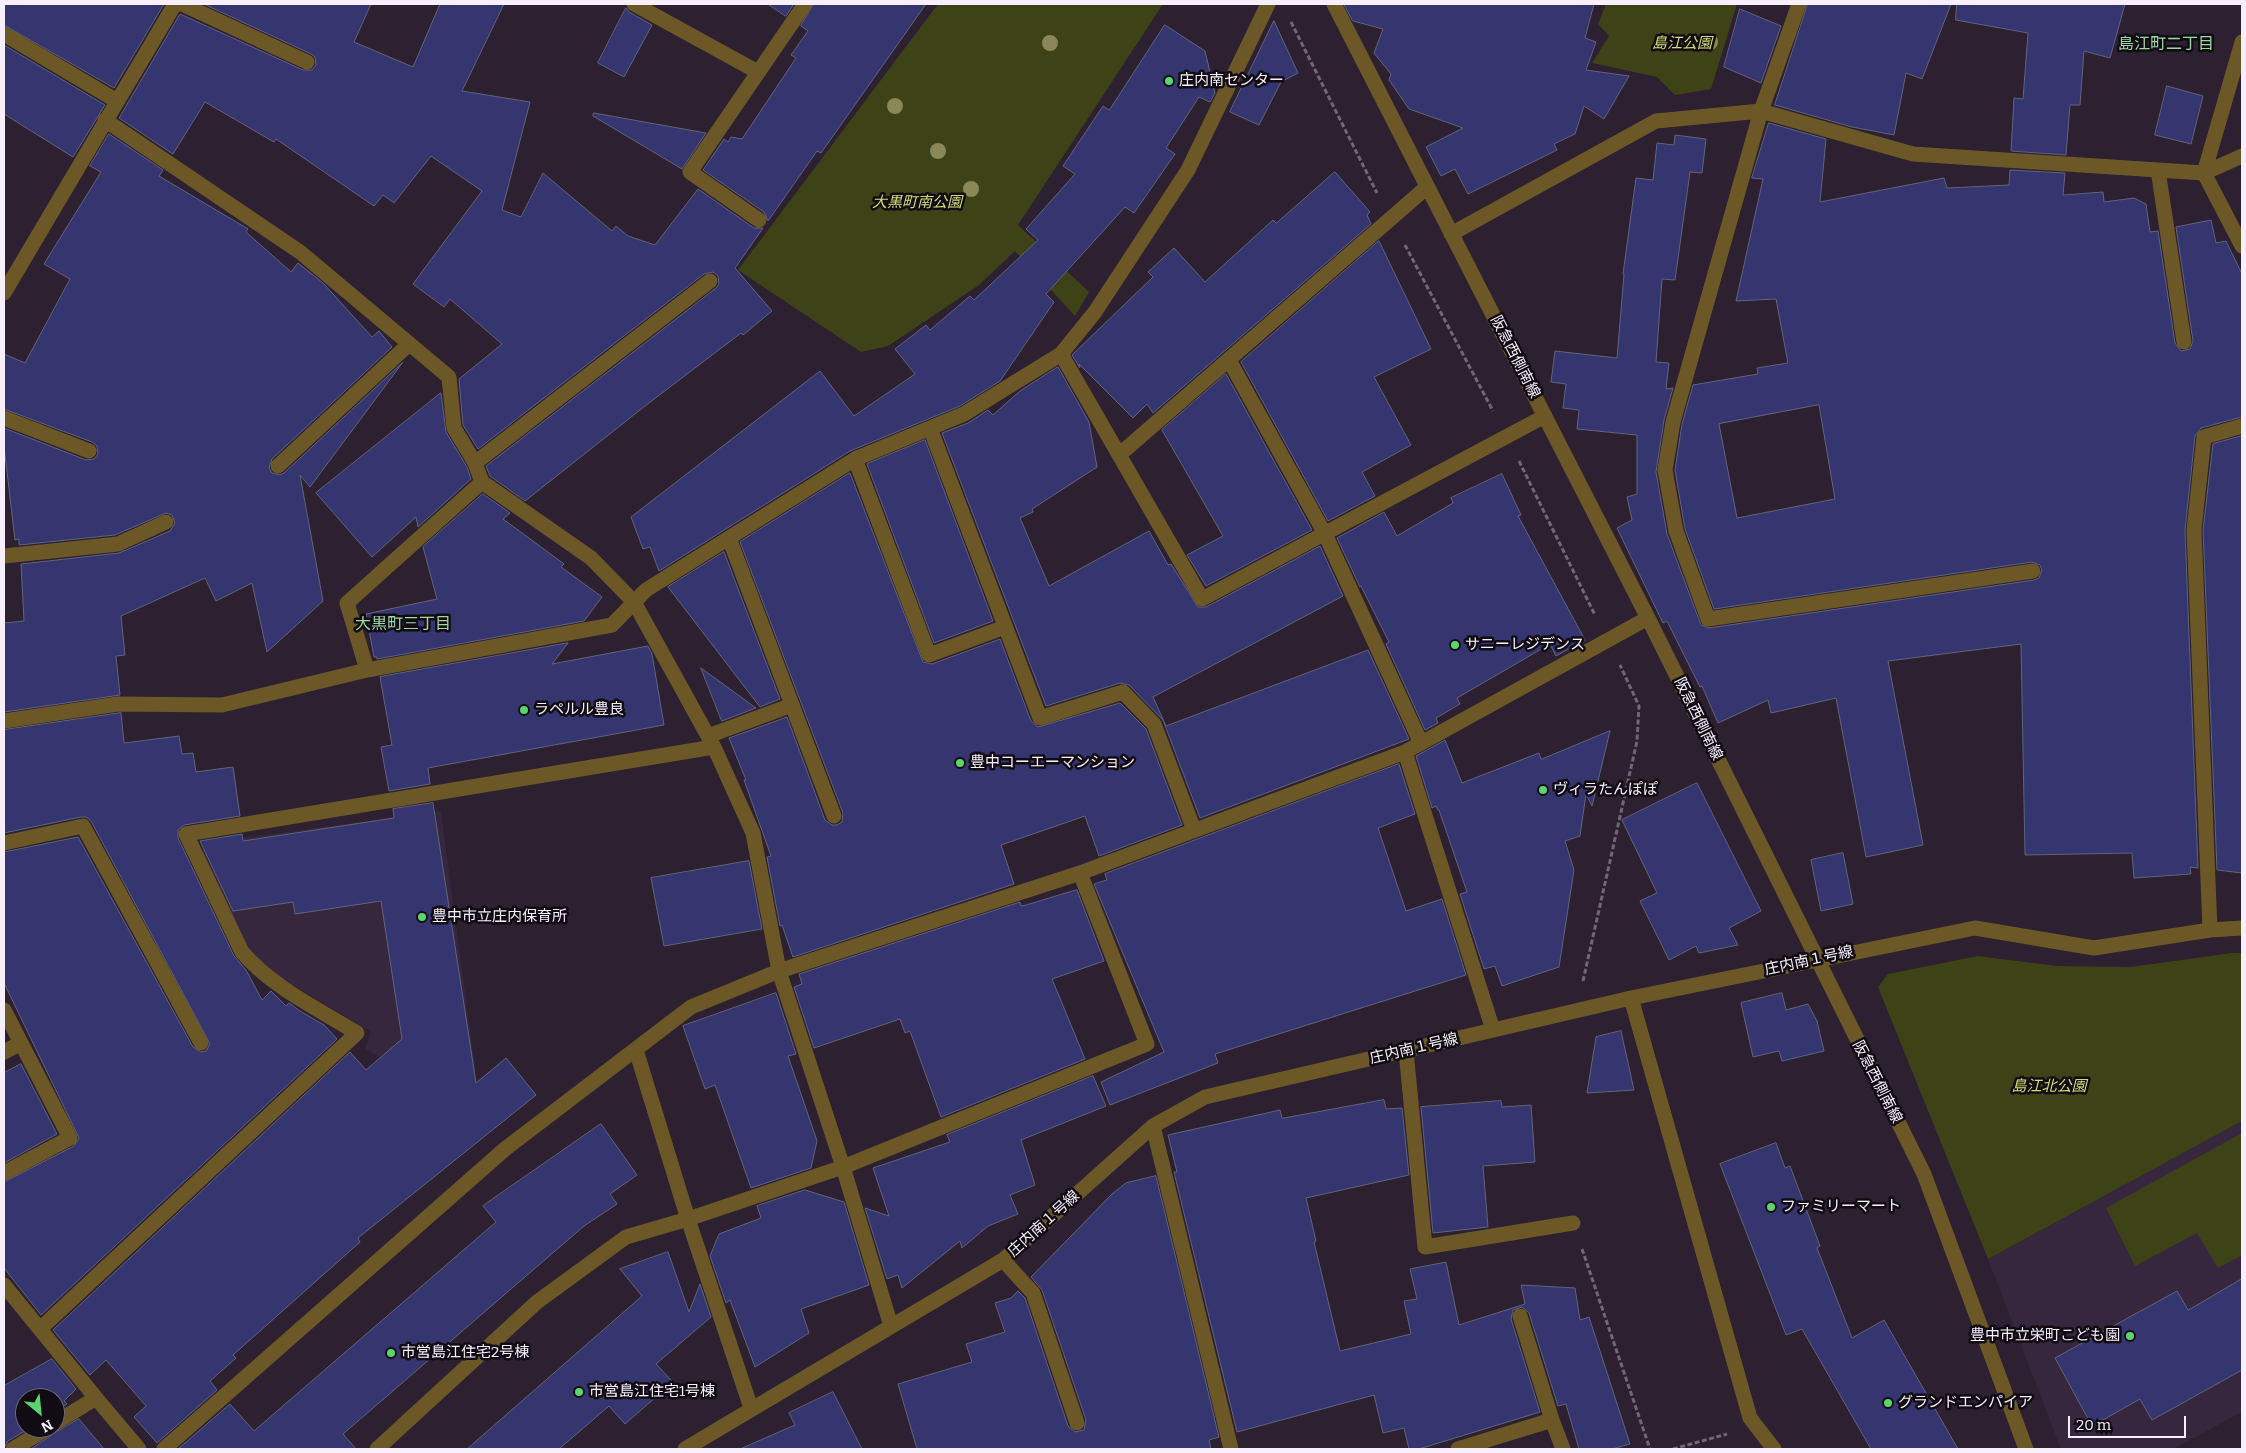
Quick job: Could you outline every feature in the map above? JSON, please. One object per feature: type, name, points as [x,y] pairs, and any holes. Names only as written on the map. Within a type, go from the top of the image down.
[{"type":"street","points":[[4,293],[175,4]]},
{"type":"street","points":[[182,4],[307,62]]},
{"type":"street","points":[[634,4],[758,72]]},
{"type":"street","points":[[759,220],[690,172],[805,4]]},
{"type":"street","points":[[4,721],[118,704],[222,705],[367,670],[612,624],[646,590],[855,460],[964,414],[1061,354],[1095,312],[1188,170],[1268,4]]},
{"type":"street","name":"阪急西側南線","points":[[1334,4],[1648,618],[1816,960],[1924,1174],[2026,1449]]},
{"type":"street","points":[[1799,4],[1761,111],[1673,422],[1665,470],[1676,531],[1708,620],[2033,571]]},
{"type":"street","points":[[4,34],[117,100]]},
{"type":"street","points":[[2242,42],[2204,172],[2242,246]]},
{"type":"street","points":[[1451,234],[1656,121],[1761,111],[1913,154],[2158,170],[2204,172],[2242,156]]},
{"type":"street","points":[[105,120],[300,252],[449,378],[454,428],[475,463],[482,482],[591,558],[634,602],[711,742],[753,833],[779,970],[843,1167],[891,1326]]},
{"type":"street","points":[[2158,170],[2184,342]]},
{"type":"street","points":[[1119,455],[1428,187]]},
{"type":"street","points":[[475,463],[710,281]]},
{"type":"street","points":[[278,466],[409,344]]},
{"type":"street","points":[[1061,354],[1202,599],[1545,416]]},
{"type":"street","points":[[1230,360],[1325,534],[1421,743]]},
{"type":"street","points":[[4,418],[89,451]]},
{"type":"street","points":[[2210,930],[2194,530],[2204,437],[2242,426]]},
{"type":"street","points":[[930,428],[1040,718],[1123,692],[1154,724],[1194,830]]},
{"type":"street","points":[[855,460],[929,654],[1006,627]]},
{"type":"street","points":[[367,670],[347,603],[482,482]]},
{"type":"street","points":[[4,556],[118,544],[166,522]]},
{"type":"street","points":[[729,538],[834,816]]},
{"type":"street","points":[[164,1449],[505,1149],[691,1007],[779,970],[1080,873],[1405,752],[1648,618]]},
{"type":"street","points":[[40,1330],[357,1033],[255,968],[242,952],[186,834],[711,742],[792,704]]},
{"type":"street","points":[[1405,752],[1494,1030]]},
{"type":"street","points":[[4,843],[83,826],[201,1043]]},
{"type":"street","points":[[378,1449],[537,1302],[626,1237],[688,1219],[843,1167],[1147,1044],[1080,873]]},
{"type":"street","name":"庄内南１号線","points":[[695,1447],[751,1408],[1003,1260],[1153,1126],[1205,1098],[1631,998],[1976,928],[2094,948],[2210,930],[2242,928]]},
{"type":"street","points":[[1631,998],[1750,1418],[1774,1449]]},
{"type":"street","points":[[4,1010],[70,1138],[4,1173]]},
{"type":"street","points":[[4,1052],[21,1044]]},
{"type":"street","points":[[636,1050],[688,1219],[751,1408]]},
{"type":"street","points":[[1406,1051],[1425,1247],[1573,1223]]},
{"type":"street","points":[[1153,1126],[1231,1449]]},
{"type":"street","points":[[1003,1260],[1033,1293],[1077,1423]]},
{"type":"street","points":[[4,1284],[139,1449]]},
{"type":"street","points":[[1520,1316],[1552,1420],[1563,1449]]},
{"type":"street","points":[[65,1417],[96,1398]]},
{"type":"street","points":[[1458,1449],[1552,1420]]},
{"type":"street","points":[[13,1449],[31,1438]]},
{"type":"path","points":[[1290,21],[1391,219],[1507,437],[1639,706],[1637,742],[1584,975],[1580,1010]]},
{"type":"path","points":[[1573,1223],[1650,1449]]},
{"type":"path","points":[[1673,1449],[1732,1432],[1750,1418]]},
{"type":"shaded area","points":[[441,811],[475,1068],[437,1086],[365,1049],[371,1032],[267,969],[251,954],[202,853],[206,843]]},
{"type":"shaded area","name":"豊中市立栄町こども園","points":[[2242,1121],[2242,1412],[2173,1449],[2061,1449],[1988,1259]]},
{"type":"green space","name":"大黒町南公園","points":[[938,4],[1163,4],[1018,225],[1089,292],[1075,316],[1015,251],[979,285],[888,346],[861,352],[738,270]]},
{"type":"green space","name":"島江公園","points":[[1606,4],[1737,4],[1711,89],[1675,95],[1657,77],[1592,63],[1609,36],[1598,24]]},
{"type":"green space","name":"島江北公園","points":[[2242,953],[2242,1121],[1988,1259],[1878,987],[1888,974],[1978,956],[2057,966],[2131,967]]},
{"type":"green space","points":[[2242,1133],[2242,1255],[2218,1268],[2197,1233],[2135,1266],[2106,1208]]},
{"type":"building","points":[[4,4],[164,4],[114,88],[4,25]]},
{"type":"building","points":[[204,4],[371,4],[354,42],[413,67],[440,4],[504,4],[462,91],[530,102],[502,210],[521,217],[543,173],[612,231],[616,226],[628,236],[655,245],[698,189],[754,228],[763,228],[735,268],[772,311],[743,335],[741,333],[645,406],[525,501],[490,476],[486,466],[716,288],[719,284],[718,276],[713,272],[704,274],[478,449],[463,425],[459,379],[502,344],[450,299],[444,307],[413,284],[482,191],[431,156],[394,203],[383,195],[374,206],[276,139],[274,142],[205,102],[173,154],[119,118],[180,14],[303,70],[312,70],[316,65],[315,57],[311,54]]},
{"type":"building","points":[[768,4],[794,4],[786,16]]},
{"type":"building","points":[[814,4],[926,4],[821,153],[817,151],[768,221],[764,212],[703,170],[724,139],[728,142],[731,137],[742,139],[796,58],[791,55],[808,31],[801,26]]},
{"type":"building","points":[[1344,4],[1594,4],[1585,38],[1596,42],[1586,70],[1629,76],[1604,119],[1584,106],[1575,134],[1554,144],[1557,150],[1468,194],[1455,169],[1441,176],[1426,147],[1463,128],[1409,109],[1389,80],[1391,74],[1374,53],[1383,29],[1353,21]]},
{"type":"building","points":[[1808,4],[1951,4],[1922,79],[1906,73],[1894,135],[1852,127],[1775,105]]},
{"type":"building","points":[[1957,4],[2125,4],[2110,58],[2084,51],[2080,105],[2070,105],[2066,155],[2011,151],[2014,98],[2023,99],[2028,33],[1956,20]]},
{"type":"building","points":[[626,8],[629,12],[652,25],[624,77],[598,63]]},
{"type":"building","points":[[1740,9],[1781,26],[1761,83],[1724,67]]},
{"type":"building","points":[[1274,21],[1298,73],[1281,82],[1259,125],[1230,112]]},
{"type":"building","points":[[1165,25],[1205,51],[1215,93],[1210,102],[1199,97],[1166,148],[1175,154],[1134,213],[1125,207],[1046,294],[1054,302],[1000,381],[960,406],[850,451],[659,571],[650,547],[643,549],[631,517],[820,371],[854,416],[915,374],[895,349],[926,325],[930,330],[970,296],[974,300],[1038,240],[1026,229],[1075,174],[1063,166],[1103,106],[1109,110]]},
{"type":"building","points":[[4,45],[105,105],[73,157],[4,114]]},
{"type":"building","points":[[2167,86],[2203,96],[2191,144],[2155,135]]},
{"type":"building","points":[[594,113],[706,133],[682,169],[593,116]]},
{"type":"building","points":[[1769,123],[1826,139],[1820,202],[1944,178],[1947,188],[2009,185],[2010,170],[2065,173],[2063,195],[2103,192],[2104,202],[2134,198],[2146,204],[2150,232],[2158,231],[2175,343],[2181,351],[2190,349],[2193,341],[2176,227],[2211,220],[2216,243],[2226,241],[2242,274],[2242,417],[2201,428],[2195,436],[2185,530],[2198,868],[2190,867],[2191,874],[2134,878],[2132,853],[2025,855],[2021,644],[1888,661],[1923,845],[1866,857],[1836,698],[1771,713],[1768,700],[1718,723],[1702,686],[1700,687],[1667,621],[1663,623],[1617,528],[1632,520],[1627,497],[1637,494],[1637,435],[1577,429],[1579,410],[1563,408],[1566,384],[1551,382],[1555,351],[1617,358],[1623,274],[1636,178],[1653,180],[1657,143],[1674,145],[1675,135],[1706,139],[1702,173],[1690,172],[1675,280],[1662,279],[1656,362],[1669,363],[1666,389],[1673,388],[1664,420],[1656,472],[1667,534],[1701,625],[1709,628],[2034,580],[2039,578],[2042,570],[2040,565],[2032,562],[1714,609],[1685,529],[1675,470],[1682,424],[1693,385],[1758,374],[1757,368],[1788,363],[1776,299],[1736,301],[1763,179],[1752,178]],"holes":[[[1819,405],[1835,499],[1737,518],[1719,424]]]},
{"type":"building","points":[[109,134],[163,170],[159,176],[248,229],[246,232],[291,272],[298,263],[323,283],[372,337],[379,331],[392,347],[272,459],[269,468],[272,473],[280,475],[284,473],[403,362],[310,487],[300,475],[323,601],[267,652],[252,583],[216,601],[205,578],[121,616],[125,655],[116,656],[120,695],[4,712],[4,623],[24,621],[21,564],[119,553],[170,531],[175,523],[172,515],[166,513],[115,535],[19,545],[19,539],[15,540],[4,446],[4,428],[86,460],[94,459],[98,454],[97,446],[92,442],[4,409],[4,354],[25,363],[70,279],[44,264],[101,172],[90,166]]},
{"type":"building","points":[[1335,172],[1370,212],[1367,215],[1371,224],[1153,413],[1147,404],[1133,418],[1079,364],[1080,368],[1072,355],[1153,277],[1148,272],[1174,248],[1205,282],[1273,220],[1276,223]]},
{"type":"building","points":[[1379,241],[1431,349],[1374,377],[1411,445],[1362,472],[1375,496],[1328,521],[1241,362]]},
{"type":"building","points":[[1058,367],[1089,422],[1097,467],[1032,509],[1033,512],[1020,518],[1049,586],[1149,531],[1168,565],[1171,564],[1198,607],[1206,607],[1320,546],[1343,596],[1153,697],[1166,726],[1368,650],[1409,739],[1200,818],[1163,720],[1129,685],[1120,683],[1046,706],[942,433],[968,423],[988,410],[993,415],[1020,391]]},
{"type":"building","points":[[1226,374],[1312,530],[1206,586],[1187,555],[1223,536],[1162,430]]},
{"type":"building","points":[[441,393],[446,432],[467,467],[471,479],[418,527],[416,517],[372,557],[316,493]]},
{"type":"building","points":[[2242,436],[2242,873],[2217,870],[2203,530],[2213,444]]},
{"type":"building","points":[[925,440],[993,621],[934,643],[867,464]]},
{"type":"building","points":[[850,473],[923,662],[932,664],[1000,639],[1031,721],[1038,727],[1120,703],[1146,729],[1182,825],[1099,856],[1085,816],[1001,845],[1014,884],[793,957],[782,925],[780,926],[767,857],[771,856],[744,780],[746,780],[729,738],[787,717],[825,820],[832,825],[837,825],[842,822],[843,813],[740,542]]},
{"type":"building","points":[[1502,474],[1521,515],[1518,516],[1585,640],[1556,656],[1550,644],[1457,698],[1460,704],[1436,718],[1438,723],[1425,730],[1386,644],[1389,642],[1337,538],[1384,512],[1397,536],[1453,503],[1451,498]]},
{"type":"building","points":[[483,494],[510,513],[503,519],[564,564],[561,567],[602,597],[584,621],[377,659],[377,657],[374,657],[366,614],[437,599],[423,547]]},
{"type":"building","points":[[724,552],[780,699],[760,707],[668,587]]},
{"type":"building","name":"ラペルル豊良","points":[[568,643],[552,664],[648,646],[652,654],[664,725],[428,768],[430,784],[389,791],[381,747],[392,745],[380,677]]},
{"type":"building","points":[[701,668],[756,708],[722,721]]},
{"type":"building","points":[[121,713],[124,743],[179,736],[182,754],[193,753],[196,772],[233,767],[240,816],[184,825],[178,830],[178,838],[234,956],[246,970],[262,1000],[271,991],[286,1006],[289,1003],[324,1025],[337,1039],[41,1315],[4,1268],[4,1182],[74,1146],[79,1138],[4,983],[4,852],[78,837],[193,1047],[201,1052],[206,1051],[210,1044],[91,821],[86,817],[81,817],[4,833],[4,730]]},
{"type":"building","points":[[1610,731],[1592,806],[1586,794],[1580,836],[1565,841],[1574,870],[1559,967],[1502,986],[1495,966],[1484,969],[1460,894],[1467,892],[1439,810],[1436,806],[1432,808],[1416,756],[1445,740],[1462,783],[1539,753],[1541,759]]},
{"type":"building","points":[[1399,764],[1415,814],[1378,828],[1406,911],[1442,899],[1466,975],[1215,1054],[1218,1063],[1110,1105],[1101,1082],[1164,1052],[1094,884],[1107,880],[1105,874]]},
{"type":"building","points":[[1697,783],[1761,911],[1729,928],[1738,945],[1699,953],[1696,946],[1669,960],[1640,901],[1657,893],[1622,820]]},
{"type":"building","points":[[433,803],[476,1083],[506,1058],[536,1095],[358,1238],[360,1242],[233,1355],[236,1358],[210,1381],[217,1390],[157,1443],[134,1417],[146,1406],[106,1360],[90,1375],[53,1330],[350,1052],[366,1070],[402,1039],[381,901],[295,914],[293,902],[233,911],[200,841],[242,834],[243,841],[394,818],[393,809]]},
{"type":"building","points":[[1843,853],[1853,904],[1821,911],[1811,860]]},
{"type":"building","points":[[749,861],[762,929],[664,946],[651,878]]},
{"type":"building","points":[[1077,890],[1104,961],[1052,979],[1085,1059],[941,1117],[910,1031],[905,1033],[900,1019],[814,1048],[794,987],[802,984],[799,974],[1020,902],[1021,906],[1026,905]]},
{"type":"building","points":[[776,993],[796,1054],[788,1056],[817,1141],[811,1168],[751,1188],[715,1085],[705,1089],[683,1026]]},
{"type":"building","points":[[1782,993],[1786,1010],[1808,1004],[1817,1021],[1824,1051],[1782,1061],[1779,1051],[1753,1057],[1741,1003]]},
{"type":"building","points":[[1621,1031],[1634,1090],[1587,1093],[1596,1037]]},
{"type":"building","points":[[21,1064],[57,1134],[4,1163],[4,1073]]},
{"type":"building","points":[[1093,1076],[1106,1106],[1021,1140],[1035,1185],[1010,1195],[1018,1214],[988,1226],[962,1248],[960,1241],[902,1288],[898,1275],[887,1279],[865,1208],[889,1216],[873,1168],[950,1142],[947,1135]]},
{"type":"building","points":[[1384,1100],[1386,1109],[1402,1108],[1409,1175],[1306,1198],[1316,1241],[1314,1242],[1340,1351],[1411,1334],[1404,1301],[1417,1299],[1410,1269],[1446,1262],[1459,1325],[1525,1304],[1521,1285],[1575,1288],[1580,1320],[1589,1317],[1630,1444],[1612,1449],[1579,1449],[1566,1404],[1558,1406],[1529,1313],[1522,1307],[1513,1310],[1511,1319],[1540,1412],[1419,1449],[1409,1449],[1404,1428],[1383,1433],[1374,1395],[1237,1432],[1174,1172],[1177,1172],[1168,1135],[1280,1110],[1282,1118]]},
{"type":"building","points":[[1501,1101],[1502,1107],[1531,1105],[1535,1162],[1483,1166],[1488,1227],[1433,1233],[1421,1107]]},
{"type":"building","name":"市営島江住宅2号棟","points":[[601,1124],[637,1175],[610,1194],[617,1204],[584,1226],[343,1434],[356,1449],[178,1449],[230,1404],[254,1431],[496,1222],[483,1206]]},
{"type":"building","points":[[1776,1143],[1785,1168],[1790,1166],[1820,1246],[1817,1248],[1852,1338],[1884,1320],[1958,1449],[1871,1449],[1802,1329],[1786,1335],[1720,1164]]},
{"type":"building","points":[[1156,1176],[1219,1437],[1209,1440],[1211,1449],[917,1449],[898,1384],[972,1362],[966,1344],[1005,1332],[995,1303],[1011,1298],[1018,1291],[1025,1298],[1068,1426],[1075,1432],[1084,1430],[1086,1420],[1042,1290],[1031,1277],[1112,1194],[1126,1183]]},
{"type":"building","points":[[805,1190],[844,1202],[869,1285],[801,1309],[809,1333],[755,1367],[730,1300],[726,1303],[710,1256],[719,1234],[761,1218],[757,1206]]},
{"type":"building","name":"市営島江住宅1号棟","points":[[668,1252],[689,1312],[700,1284],[711,1317],[656,1364],[673,1382],[625,1424],[609,1406],[559,1449],[467,1449],[642,1296],[620,1269]]},
{"type":"building","points":[[2242,1279],[2242,1370],[2152,1420],[2140,1399],[2092,1426],[2055,1358],[2177,1291],[2188,1310]]},
{"type":"building","points":[[52,1359],[76,1389],[65,1400],[65,1388],[15,1388],[15,1437],[8,1441],[4,1448],[4,1386]]},
{"type":"building","points":[[833,1392],[862,1449],[740,1449],[795,1425],[789,1413]]},
{"type":"building","points":[[79,1419],[104,1449],[31,1449],[47,1438],[65,1438],[65,1427]]},
{"type":"place","name":"庄内南センター","points":[[1169,81]]},
{"type":"place","name":"サニーレジデンス","points":[[1455,645]]},
{"type":"place","name":"ラペルル豊良","points":[[524,710]]},
{"type":"place","name":"豊中コーエーマンション","points":[[960,763]]},
{"type":"place","name":"ヴィラたんぽぽ","points":[[1543,790]]},
{"type":"place","name":"豊中市立庄内保育所","points":[[422,917]]},
{"type":"place","name":"ファミリーマート","points":[[1771,1207]]},
{"type":"place","name":"豊中市立栄町こども園","points":[[2130,1336]]},
{"type":"place","name":"市営島江住宅2号棟","points":[[391,1353]]},
{"type":"place","name":"市営島江住宅1号棟","points":[[579,1392]]},
{"type":"place","name":"グランドエンパイア","points":[[1888,1403]]},
{"type":"district","name":"島江町二丁目","points":[[2166,45]]},
{"type":"district","name":"大黒町三丁目","points":[[403,625]]}]
